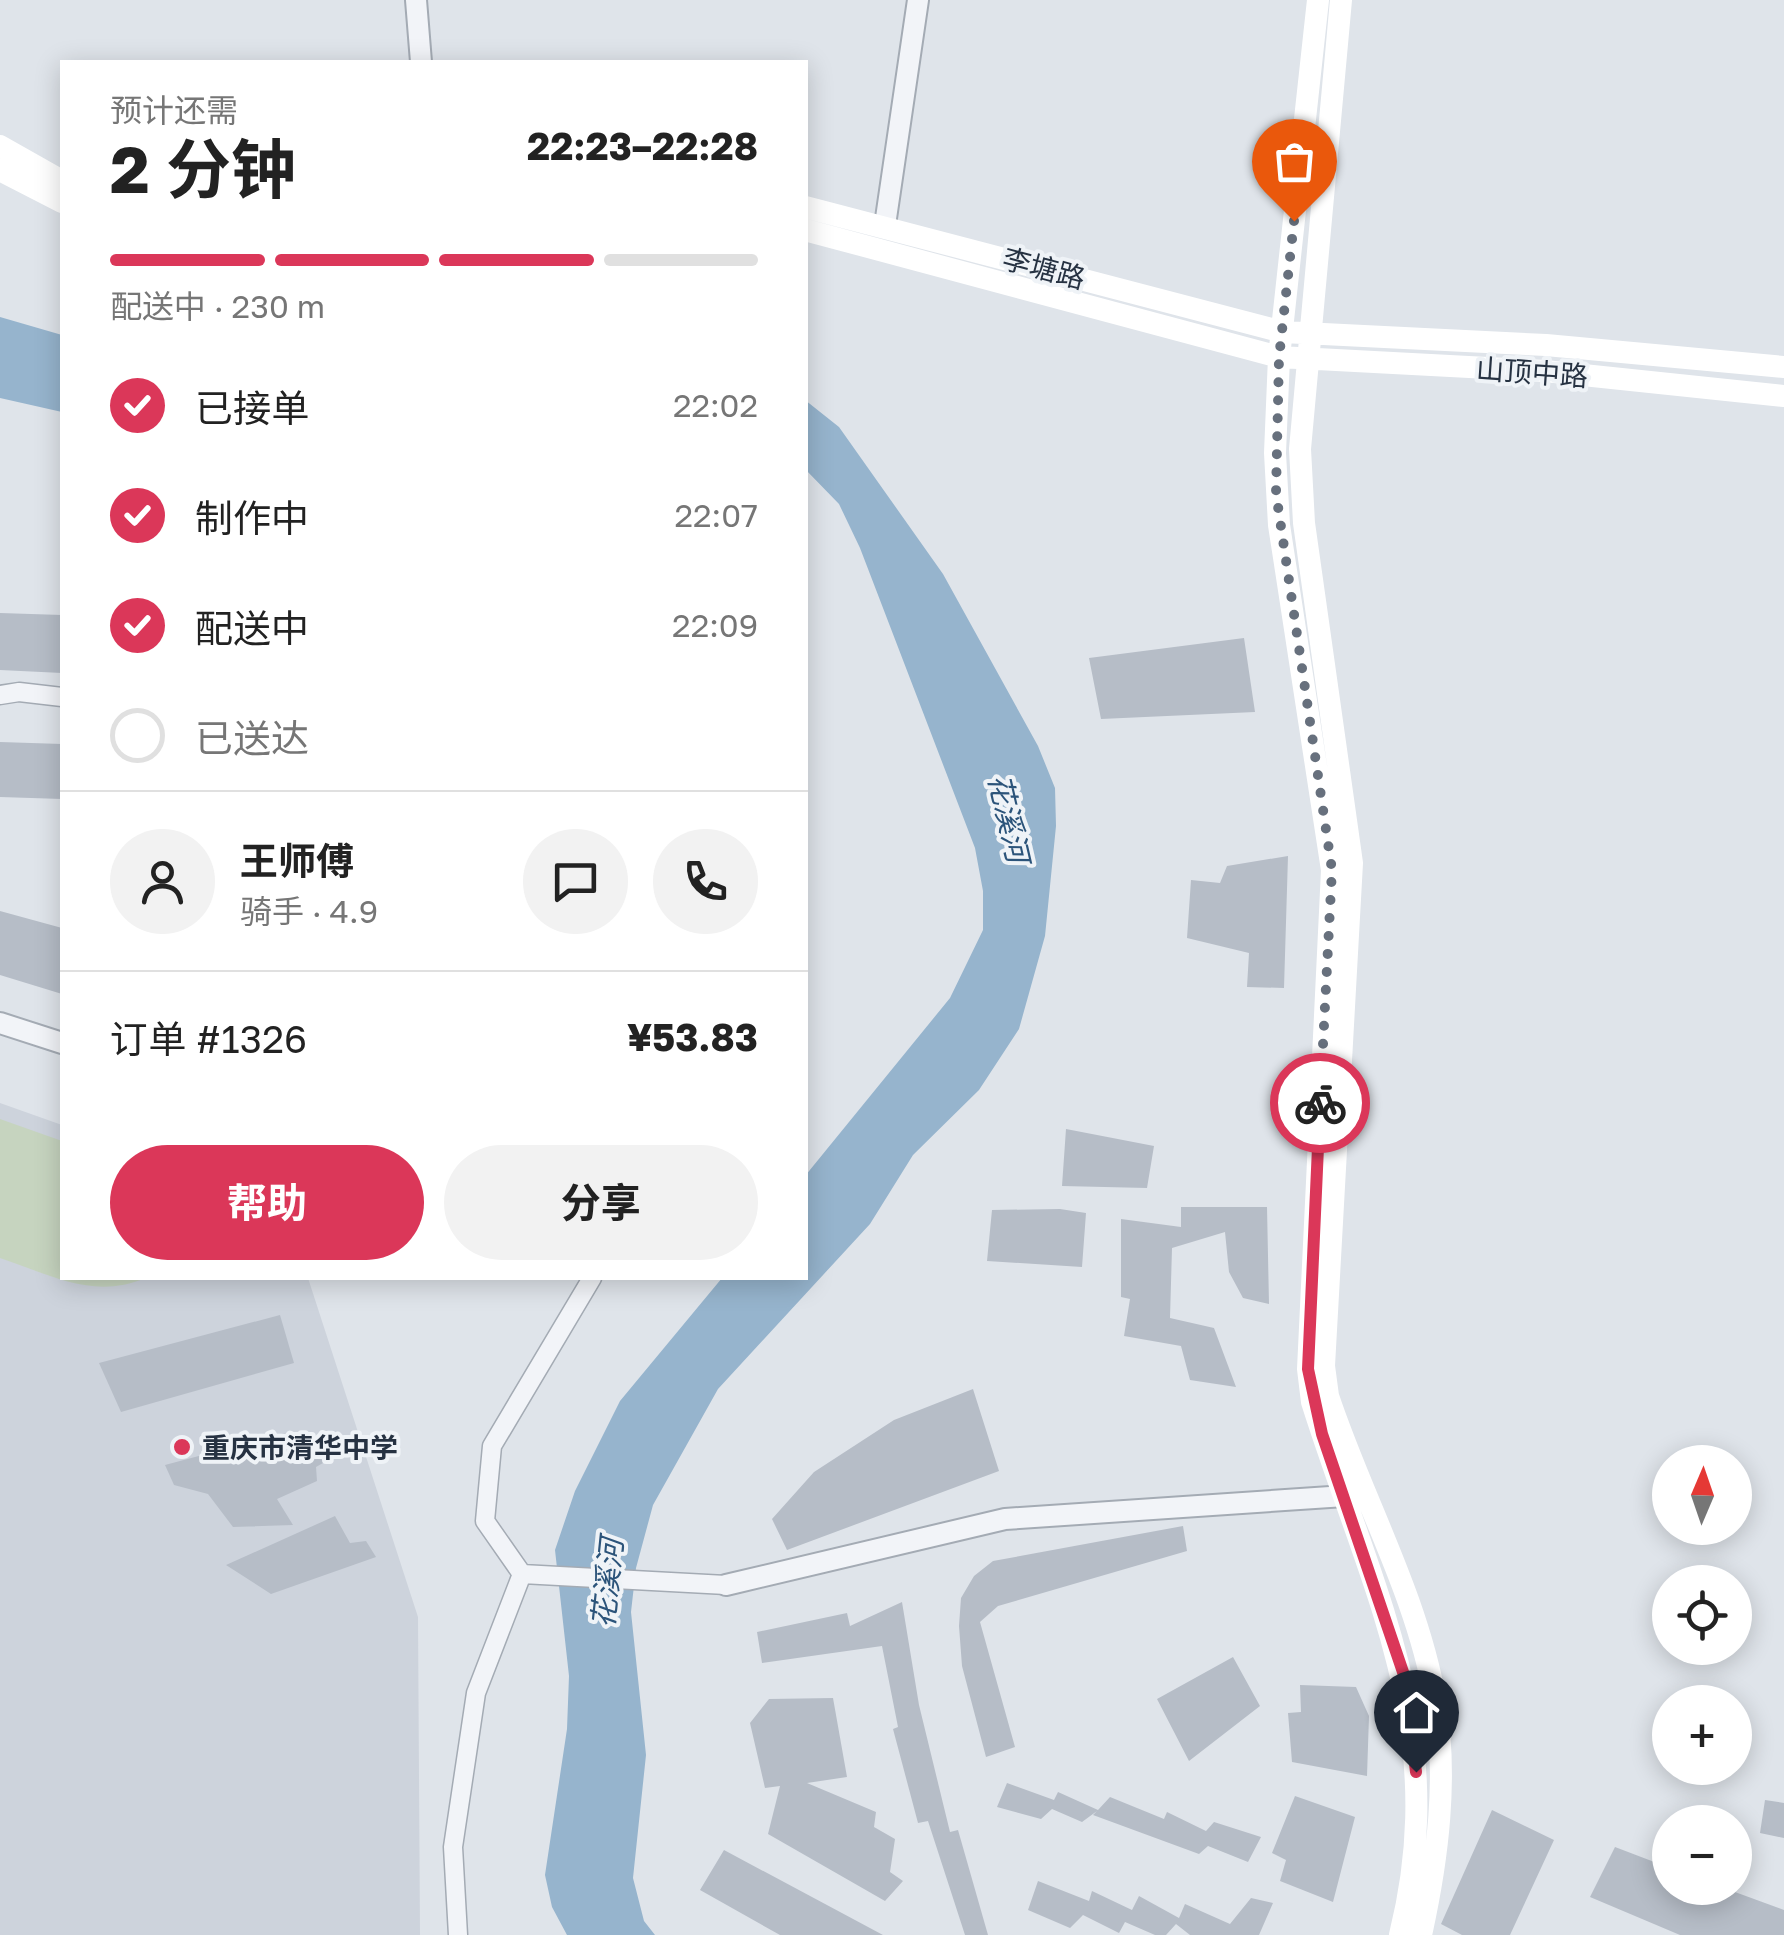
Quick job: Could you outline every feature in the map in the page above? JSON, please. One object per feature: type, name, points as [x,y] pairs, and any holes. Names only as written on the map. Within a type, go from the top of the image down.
[{"type":"main road","points":[[1318,0],[1279,358],[1277,509],[1332,870],[1308,1369],[1312,1402],[1418,1638],[1435,1700],[1441,1772],[1438,1846],[1421,1935]]},
{"type":"main road","points":[[1341,0],[1305,360],[1300,449],[1304,523],[1352,863],[1324,1366],[1400,1660],[1414,1737],[1416,1845],[1400,1935]]},
{"type":"main road","points":[[0,146],[60,180]]},
{"type":"main road","points":[[0,170],[60,201]]},
{"type":"main road","name":"李塘路","points":[[808,207],[1283,332]]},
{"type":"main road","name":"李塘路","points":[[808,231],[1279,358]]},
{"type":"main road","name":"山顶中路","points":[[1283,332],[1546,345],[1784,367]]},
{"type":"main road","name":"山顶中路","points":[[1279,358],[1546,371],[1784,396]]},
{"type":"street","points":[[416,0],[421,60]]},
{"type":"street","points":[[886,226],[918,0]]},
{"type":"street","points":[[0,695],[19,692],[60,697]]},
{"type":"street","points":[[0,1023],[60,1042]]},
{"type":"street","points":[[522,1574],[486,1521],[492,1446],[591,1280]]},
{"type":"street","points":[[522,1574],[726,1585],[1005,1519],[1356,1495]]},
{"type":"street","points":[[458,1935],[453,1848],[476,1693],[522,1574]]},
{"type":"shaded area","name":"重庆市清华中学","points":[[0,1103],[60,1124],[60,1280],[309,1280],[418,1617],[420,1935],[0,1935]]},
{"type":"green space","points":[[0,1119],[60,1140],[60,1279],[0,1258]]},
{"type":"green space","points":[[62,1280],[139,1280],[108,1287]]},
{"type":"water","points":[[0,317],[60,334],[60,412],[0,398]]},
{"type":"water","name":"花溪河","points":[[808,402],[839,427],[943,574],[1038,746],[1055,788],[1056,826],[1045,936],[1019,1029],[979,1090],[913,1155],[870,1224],[718,1389],[653,1505],[636,1568],[631,1612],[646,1755],[633,1878],[644,1921],[655,1935],[567,1935],[552,1907],[545,1875],[567,1729],[569,1676],[555,1550],[575,1491],[620,1401],[720,1280],[808,1280],[808,1172],[950,998],[983,930],[983,891],[975,848],[860,548],[839,504],[808,472]]},
{"type":"building","points":[[0,613],[60,615],[60,673],[0,670]]},
{"type":"building","points":[[1244,638],[1255,712],[1101,719],[1089,658]]},
{"type":"building","points":[[0,742],[60,744],[60,799],[0,797]]},
{"type":"building","points":[[1288,856],[1284,988],[1247,987],[1249,953],[1187,938],[1191,880],[1220,883],[1227,866]]},
{"type":"building","points":[[0,911],[60,927],[60,993],[0,975]]},
{"type":"building","points":[[1066,1129],[1154,1146],[1147,1188],[1062,1186]]},
{"type":"building","points":[[1181,1207],[1267,1207],[1269,1304],[1243,1298],[1229,1272],[1225,1232],[1172,1248],[1170,1318],[1214,1328],[1236,1387],[1190,1380],[1181,1346],[1124,1336],[1130,1299],[1121,1297],[1121,1219],[1181,1227]]},
{"type":"building","points":[[1060,1209],[1086,1213],[1082,1267],[987,1261],[992,1210]]},
{"type":"building","points":[[280,1315],[294,1363],[121,1412],[99,1363]]},
{"type":"building","points":[[973,1389],[999,1471],[787,1550],[772,1519],[814,1472],[894,1420]]},
{"type":"building","points":[[289,1432],[302,1438],[312,1434],[323,1463],[316,1467],[317,1481],[277,1499],[293,1525],[233,1527],[208,1494],[174,1485],[165,1465]]},
{"type":"building","points":[[335,1516],[350,1543],[366,1541],[376,1557],[271,1594],[226,1565]]},
{"type":"building","points":[[1183,1526],[1187,1551],[998,1606],[980,1622],[1015,1747],[986,1757],[962,1666],[959,1626],[961,1598],[974,1576],[993,1561]]},
{"type":"building","points":[[902,1602],[919,1705],[950,1832],[958,1830],[988,1935],[965,1935],[928,1821],[918,1823],[893,1729],[898,1727],[882,1646],[762,1663],[757,1632],[847,1613],[850,1626]]},
{"type":"building","points":[[1233,1657],[1260,1706],[1189,1761],[1157,1699]]},
{"type":"building","points":[[1300,1685],[1356,1687],[1369,1716],[1367,1776],[1292,1762],[1288,1713],[1301,1712]]},
{"type":"building","points":[[833,1698],[847,1777],[807,1783],[876,1812],[874,1827],[895,1839],[890,1872],[903,1881],[885,1901],[768,1834],[780,1786],[765,1788],[750,1723],[769,1699]]},
{"type":"building","points":[[1007,1783],[1054,1800],[1058,1792],[1098,1810],[1110,1797],[1164,1819],[1167,1812],[1206,1831],[1214,1822],[1261,1837],[1248,1862],[1208,1846],[1199,1854],[1093,1815],[1097,1811],[1082,1822],[1052,1809],[1041,1819],[997,1807]]},
{"type":"building","points":[[1295,1796],[1355,1817],[1333,1902],[1280,1881],[1286,1860],[1272,1853]]},
{"type":"building","points":[[1765,1800],[1784,1803],[1784,1838],[1760,1833]]},
{"type":"building","points":[[1492,1810],[1554,1840],[1510,1935],[1462,1935],[1441,1924]]},
{"type":"building","points":[[1615,1847],[1652,1861],[1652,1905],[1752,1905],[1752,1898],[1784,1910],[1784,1935],[1680,1935],[1590,1897]]},
{"type":"building","points":[[724,1850],[883,1935],[780,1935],[700,1890]]},
{"type":"building","points":[[1038,1881],[1089,1901],[1092,1891],[1132,1910],[1139,1896],[1179,1918],[1185,1904],[1230,1924],[1251,1898],[1273,1903],[1259,1935],[1190,1935],[1176,1924],[1166,1935],[1155,1935],[1125,1922],[1119,1933],[1083,1915],[1070,1928],[1028,1910]]},
{"type":"way so far","points":[[1294,221],[1279,358],[1276,493],[1332,870],[1320,1103]]},
{"type":"place","name":"重庆市清华中学","points":[[182,1447]]},
{"type":"route","points":[[1320,1103],[1307,1336],[1312,1402],[1404,1675],[1416,1772]]}]
